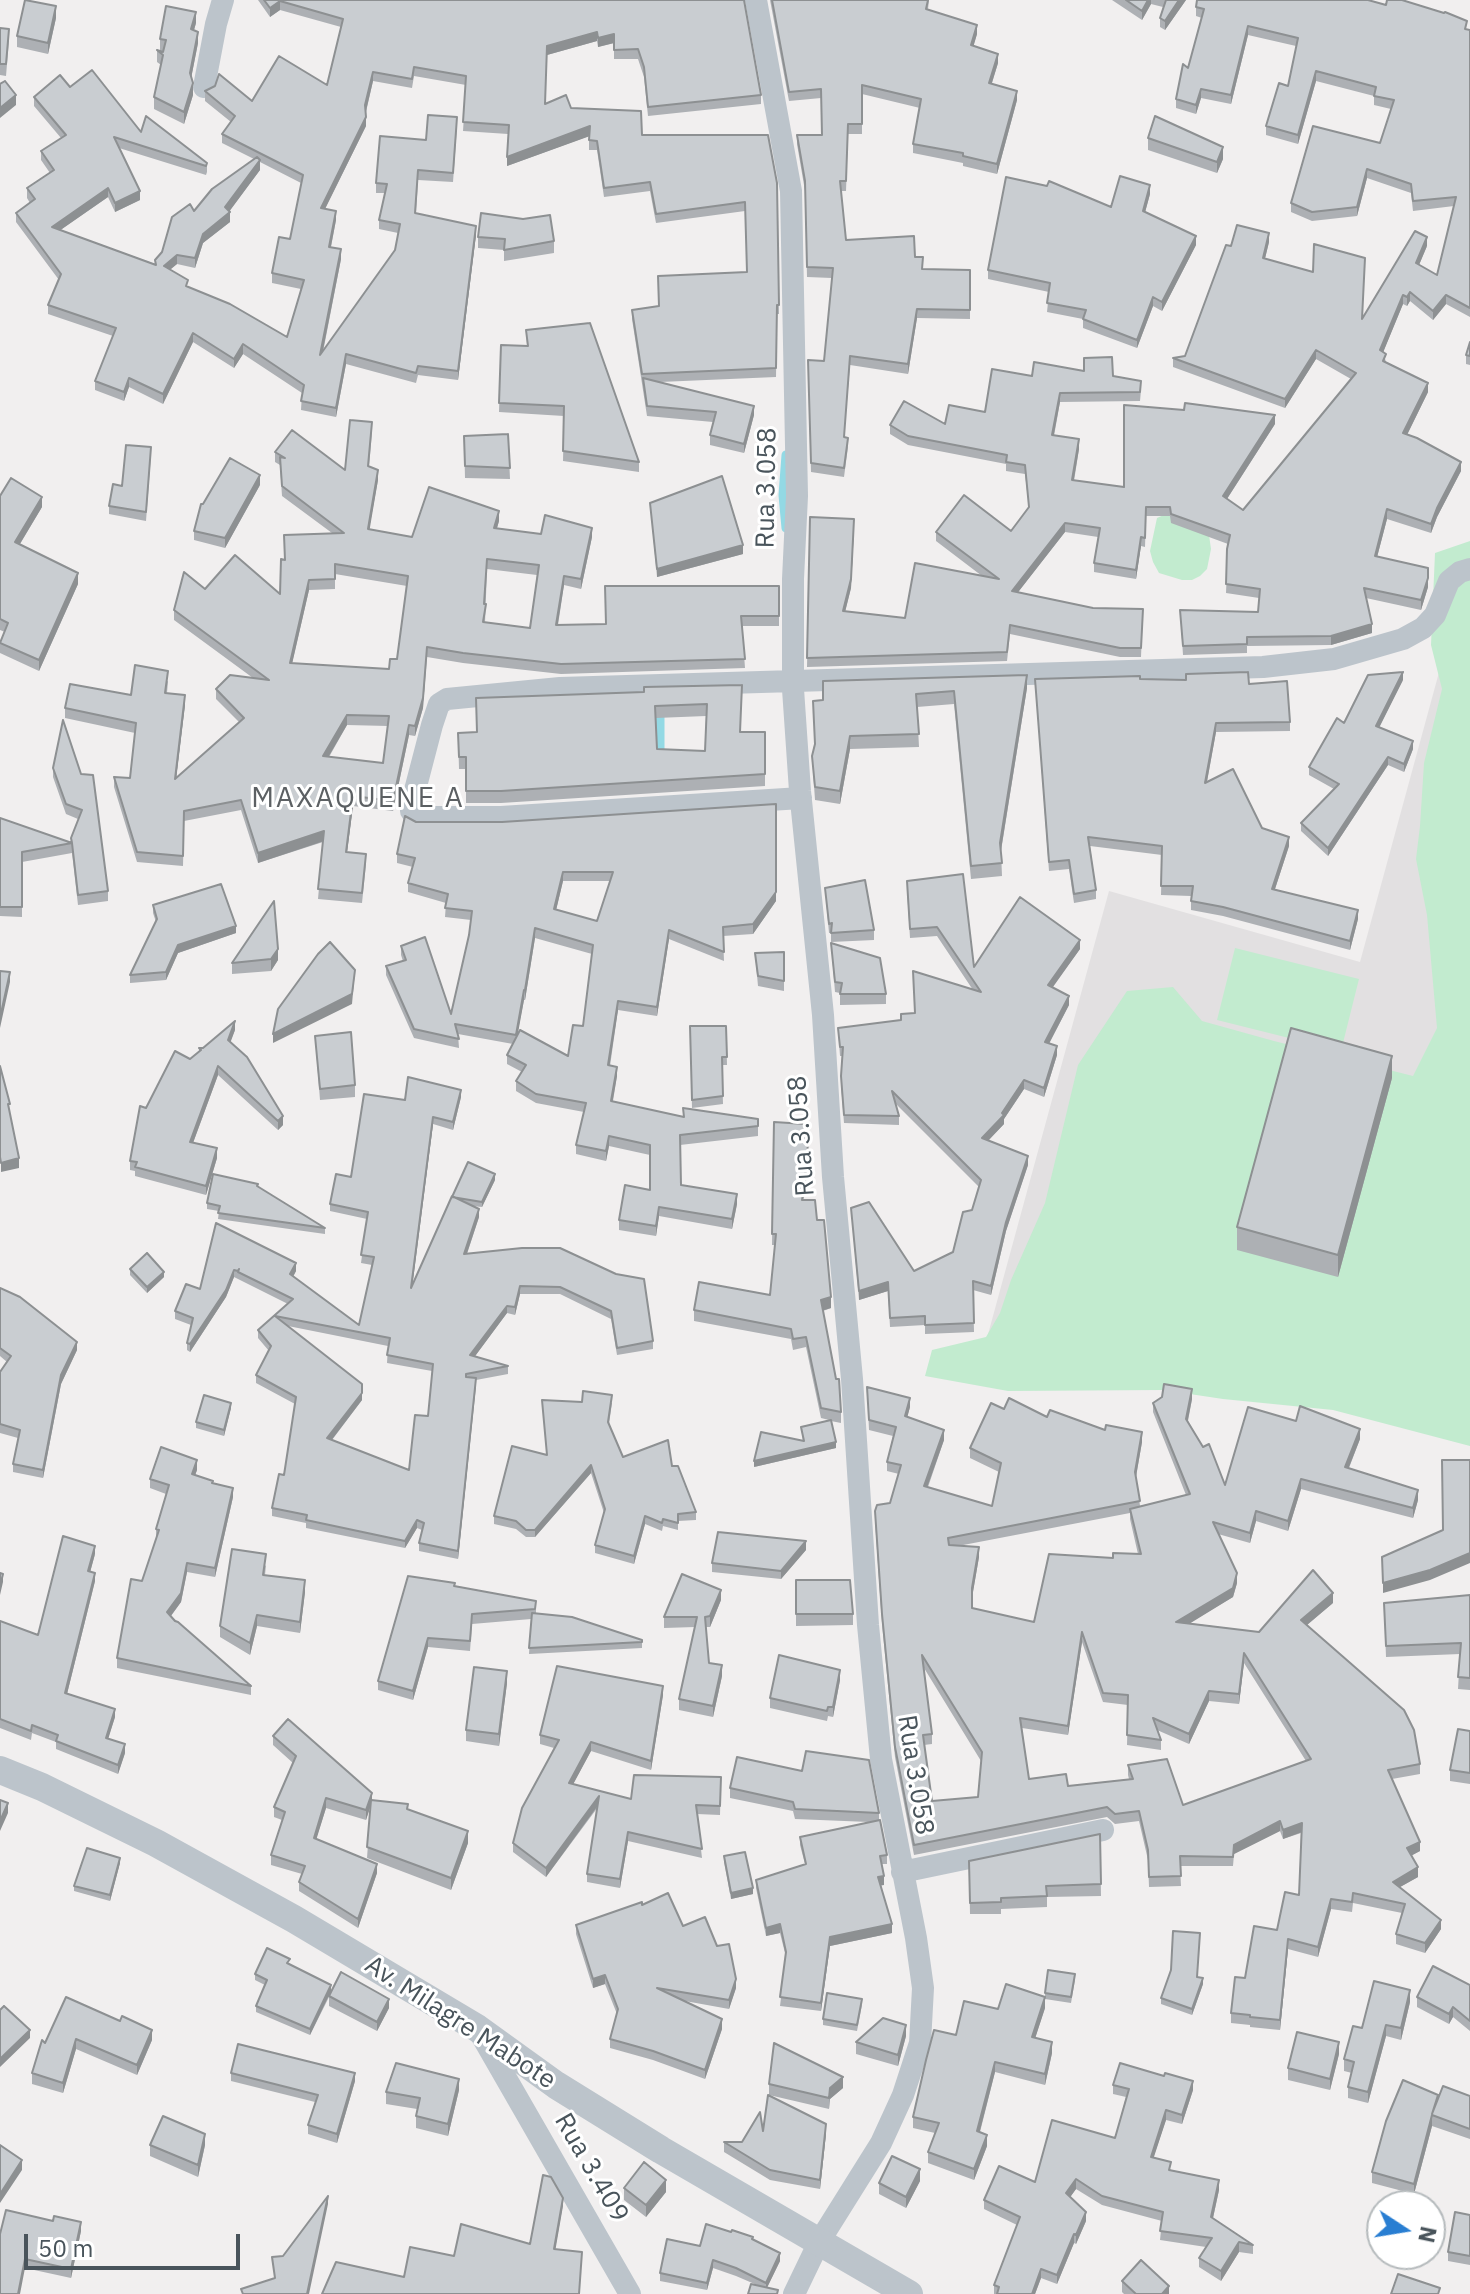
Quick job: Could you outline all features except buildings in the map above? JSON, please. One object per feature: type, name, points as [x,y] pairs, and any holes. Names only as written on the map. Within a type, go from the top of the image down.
[{"type":"street","points":[[204,87],[223,0]]},
{"type":"street","name":"Rua 3.058","points":[[756,0],[791,191],[797,496],[793,682],[852,1379],[868,1625],[881,1759],[923,1988],[920,2043],[903,2095],[881,2143],[819,2242],[794,2294]]},
{"type":"street","points":[[801,798],[501,817],[416,817],[411,811],[432,725],[439,704],[447,699],[560,688],[1263,667],[1334,659],[1403,639],[1423,628],[1435,615],[1449,581],[1470,569]]},
{"type":"street","name":"Av. Milagre Mabote","points":[[0,1770],[42,1787],[156,1843],[294,1919],[477,2028],[556,2085],[909,2294]]},
{"type":"street","points":[[902,1872],[1103,1830]]},
{"type":"street","name":"Rua 3.409","points":[[477,2028],[630,2294]]},
{"type":"shaded area","points":[[1462,588],[1470,1406],[981,1360],[1109,891],[1360,962]]},
{"type":"green space","points":[[1166,514],[1209,535],[1211,549],[1207,569],[1192,580],[1159,573],[1153,562],[1150,551],[1157,518]]},
{"type":"green space","points":[[1470,541],[1470,1446],[1333,1410],[1163,1390],[1008,1391],[925,1376],[932,1350],[986,1337],[1000,1313],[1045,1203],[1078,1065],[1127,991],[1173,987],[1202,1021],[1413,1076],[1437,1028],[1427,915],[1416,859],[1424,763],[1442,689],[1431,645],[1435,553]]},
{"type":"green space","points":[[1235,948],[1359,979],[1341,1051],[1217,1020]]},
{"type":"waterway","points":[[786,455],[783,495],[786,528]]},
{"type":"waterway","points":[[656,754],[660,754],[660,705]]},
{"type":"district","name":"MAXAQUENE A","points":[[358,799]]}]
